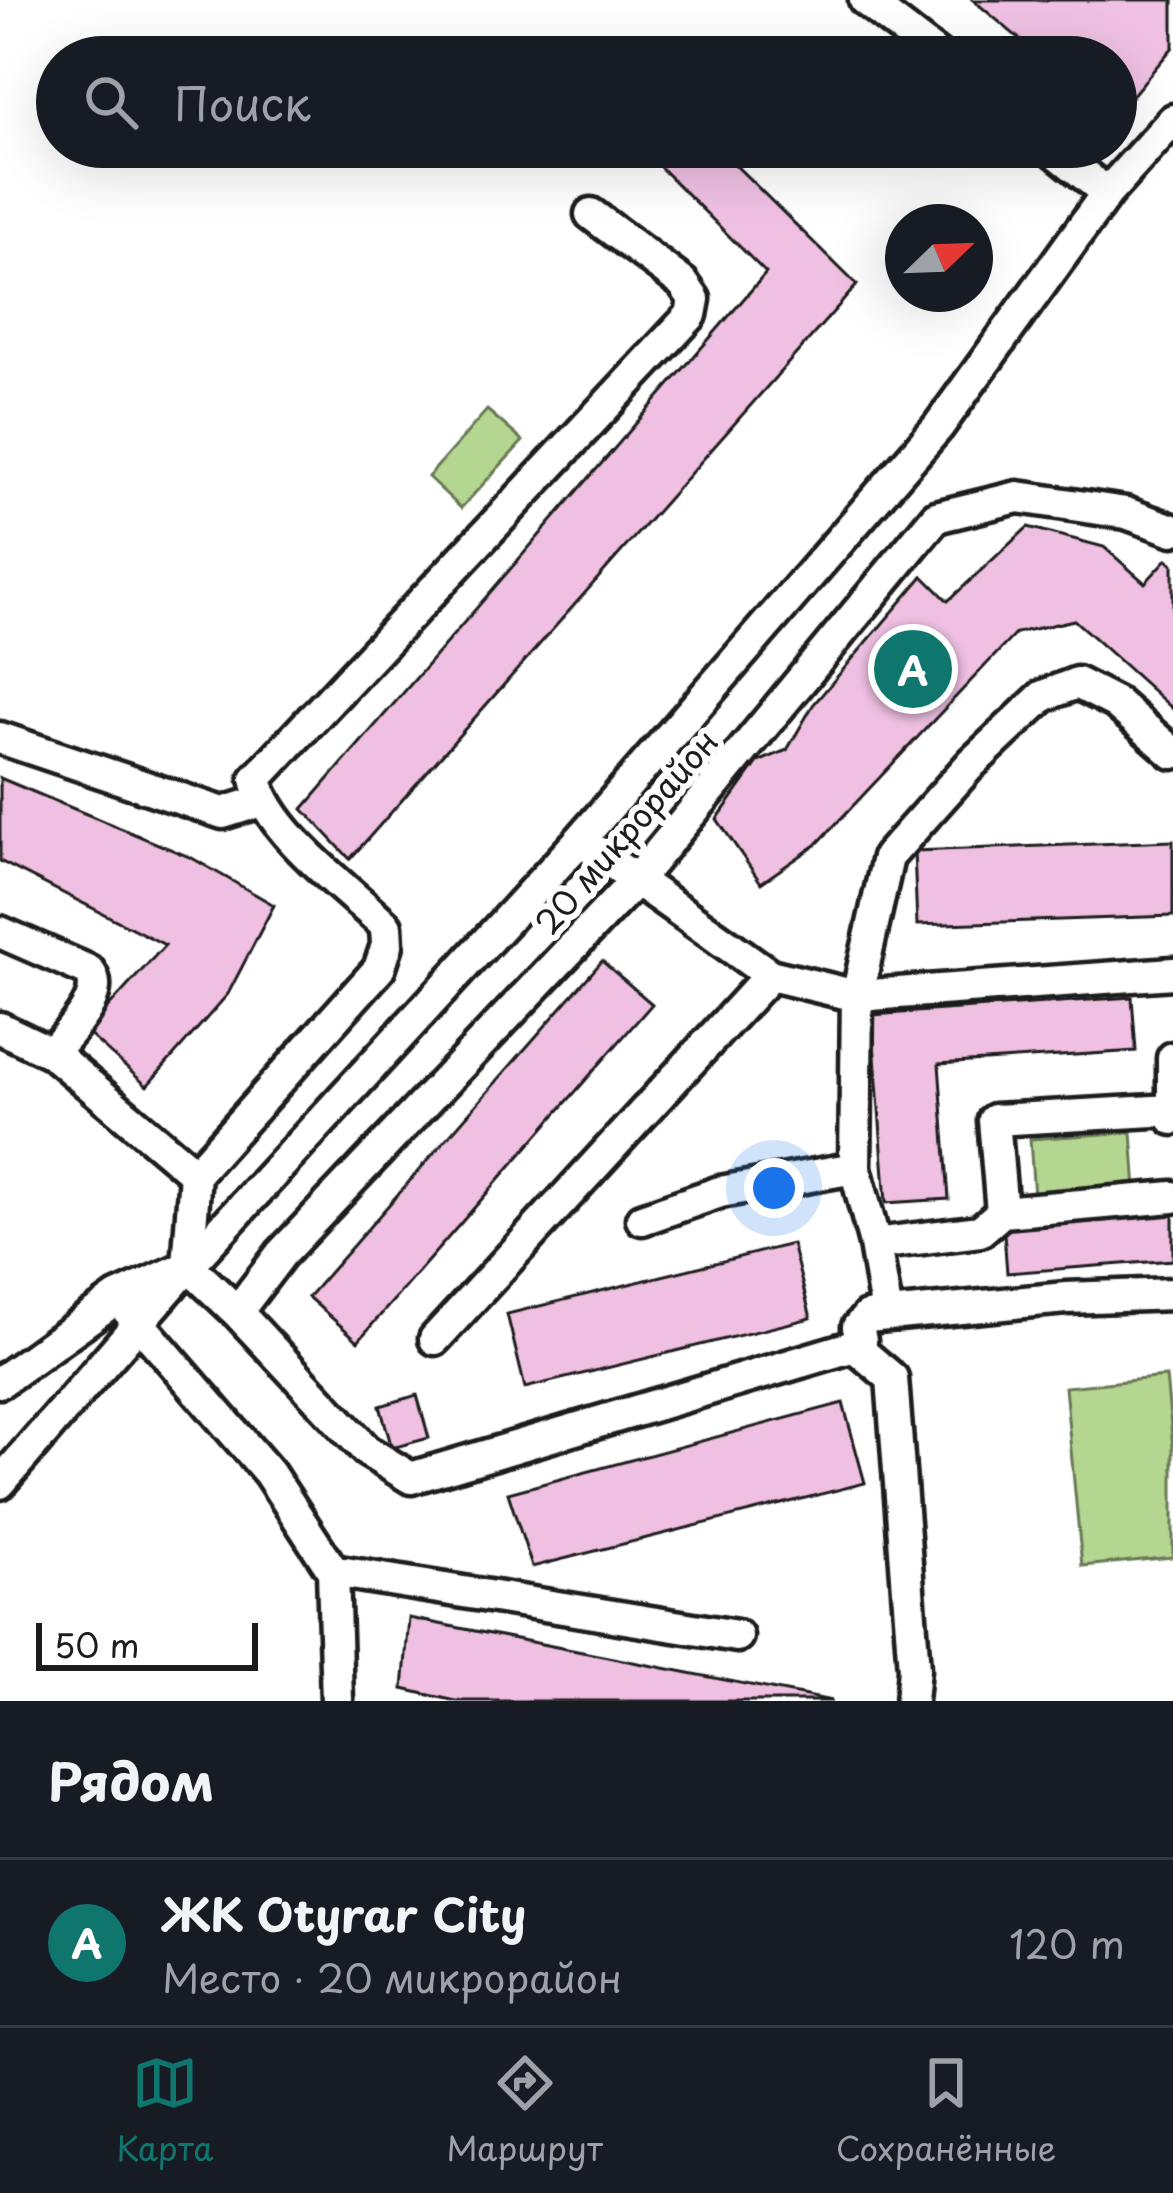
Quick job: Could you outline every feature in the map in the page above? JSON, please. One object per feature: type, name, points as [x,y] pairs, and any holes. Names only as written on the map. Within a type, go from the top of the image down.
[{"type":"street","points":[[865,0],[912,36]]},
{"type":"street","points":[[1137,159],[1173,119]]},
{"type":"street","points":[[1076,168],[1107,193]]},
{"type":"street","points":[[0,1483],[188,1266],[580,840],[938,428],[1129,168]]},
{"type":"street","points":[[188,1266],[195,1174],[380,969],[387,945],[386,926],[277,823],[261,801],[256,779],[692,316],[694,299],[683,283],[591,214]]},
{"type":"street","name":"20 микрорайон","points":[[237,1312],[281,1255],[638,879],[935,518],[1018,497],[1126,513],[1173,530]]},
{"type":"street","points":[[887,1315],[855,1168],[856,996],[888,857],[972,763],[1043,696],[1077,683],[1117,703],[1173,753]]},
{"type":"street","points":[[0,738],[223,813],[261,801]]},
{"type":"street","points":[[580,840],[770,975],[856,996],[1173,973]]},
{"type":"street","points":[[0,932],[89,970],[96,980],[96,994],[52,1053]]},
{"type":"street","points":[[435,1339],[770,975]]},
{"type":"street","points":[[0,1028],[52,1053],[195,1174]]},
{"type":"street","points":[[1173,1058],[1173,1120]]},
{"type":"street","points":[[1002,1212],[994,1120],[1172,1110]]},
{"type":"street","points":[[642,1219],[720,1192],[855,1168]]},
{"type":"street","points":[[874,1244],[980,1231],[1002,1212],[1173,1197]]},
{"type":"street","points":[[0,1382],[118,1298],[188,1266]]},
{"type":"street","points":[[188,1266],[367,1451],[411,1478],[854,1346],[861,1341],[858,1327],[867,1317],[1066,1298],[1173,1294]]},
{"type":"street","points":[[118,1298],[268,1473],[333,1571],[337,1701]]},
{"type":"street","points":[[854,1346],[892,1378],[914,1669],[911,1701]]},
{"type":"street","points":[[333,1571],[737,1636]]},
{"type":"green space","points":[[487,410],[523,441],[461,508],[428,477]]},
{"type":"green space","points":[[1132,1132],[1136,1190],[1034,1197],[1030,1139]]},
{"type":"green space","points":[[1166,1377],[1173,1447],[1173,1557],[1082,1566],[1065,1387]]},
{"type":"building","points":[[973,0],[1173,0],[1173,47],[1137,90],[1137,36],[1016,36]]},
{"type":"building","points":[[661,168],[738,168],[857,285],[350,859],[303,809],[766,273]]},
{"type":"building","points":[[1028,527],[1104,547],[1145,583],[1167,559],[1173,564],[1173,709],[1074,620],[1016,633],[816,845],[761,883],[717,819],[758,762],[787,750],[813,705],[923,576],[948,601]]},
{"type":"building","points":[[0,778],[192,858],[274,905],[228,994],[147,1086],[86,1032],[165,945],[0,861]]},
{"type":"building","points":[[1173,841],[1173,916],[917,925],[914,851]]},
{"type":"building","points":[[602,961],[652,1004],[358,1341],[308,1297]]},
{"type":"building","points":[[1132,997],[1136,1051],[939,1064],[949,1199],[886,1203],[872,1015]]},
{"type":"building","points":[[1173,1207],[1173,1260],[1007,1273],[1003,1220]]},
{"type":"building","points":[[792,1244],[811,1318],[525,1388],[507,1314]]},
{"type":"building","points":[[417,1395],[429,1438],[392,1448],[380,1406]]},
{"type":"building","points":[[843,1403],[865,1483],[532,1567],[508,1493]]},
{"type":"building","points":[[409,1618],[832,1701],[456,1701],[403,1689]]},
{"type":"place","name":"ЖК Otyrar City","points":[[913,669]]}]
